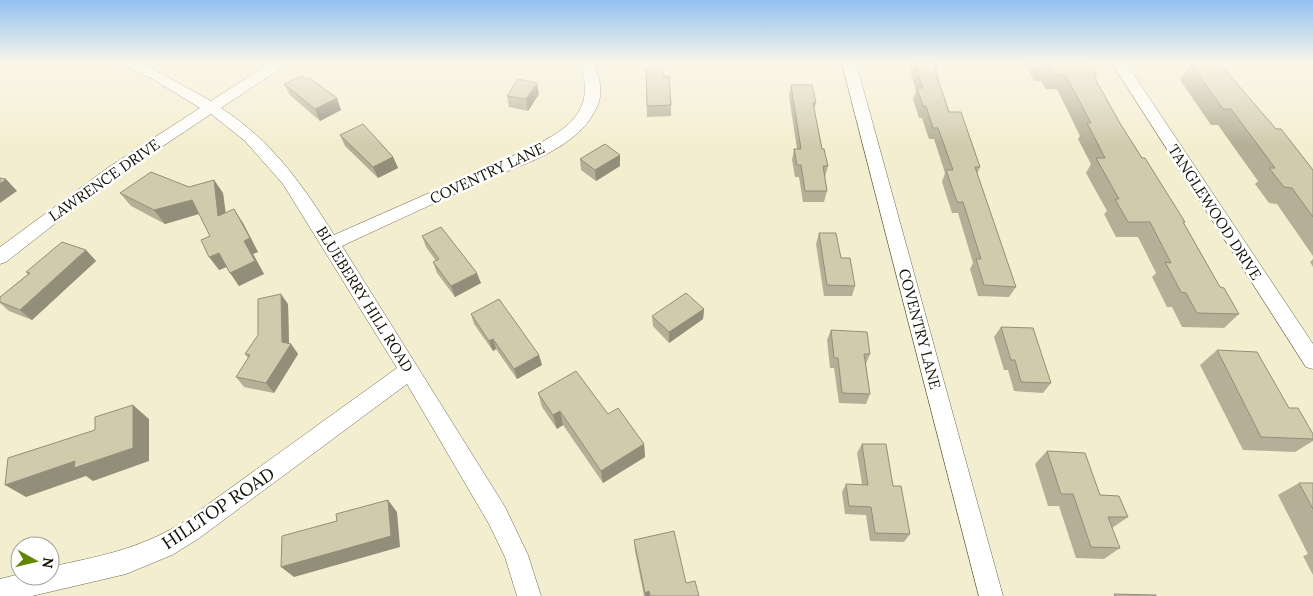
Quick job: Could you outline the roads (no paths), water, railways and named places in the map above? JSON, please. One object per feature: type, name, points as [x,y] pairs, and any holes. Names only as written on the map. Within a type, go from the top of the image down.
[{"type":"street","name":"BLUEBERRY HILL ROAD","points":[[183,91],[237,126],[258,144],[307,206],[410,370],[506,533],[524,572],[529,596]]},
{"type":"street","points":[[211,108],[237,91]]},
{"type":"street","name":"COVENTRY LANE","points":[[331,244],[526,156],[571,129],[588,111],[595,91]]},
{"type":"street","name":"COVENTRY LANE","points":[[856,91],[991,596]]},
{"type":"street","name":"TANGLEWOOD DRIVE","points":[[1137,91],[1313,361]]},
{"type":"street","name":"LAWRENCE DRIVE","points":[[0,257],[91,187],[211,108]]},
{"type":"street","name":"HILLTOP ROAD","points":[[0,592],[126,562],[169,544],[241,495],[410,370]]}]
